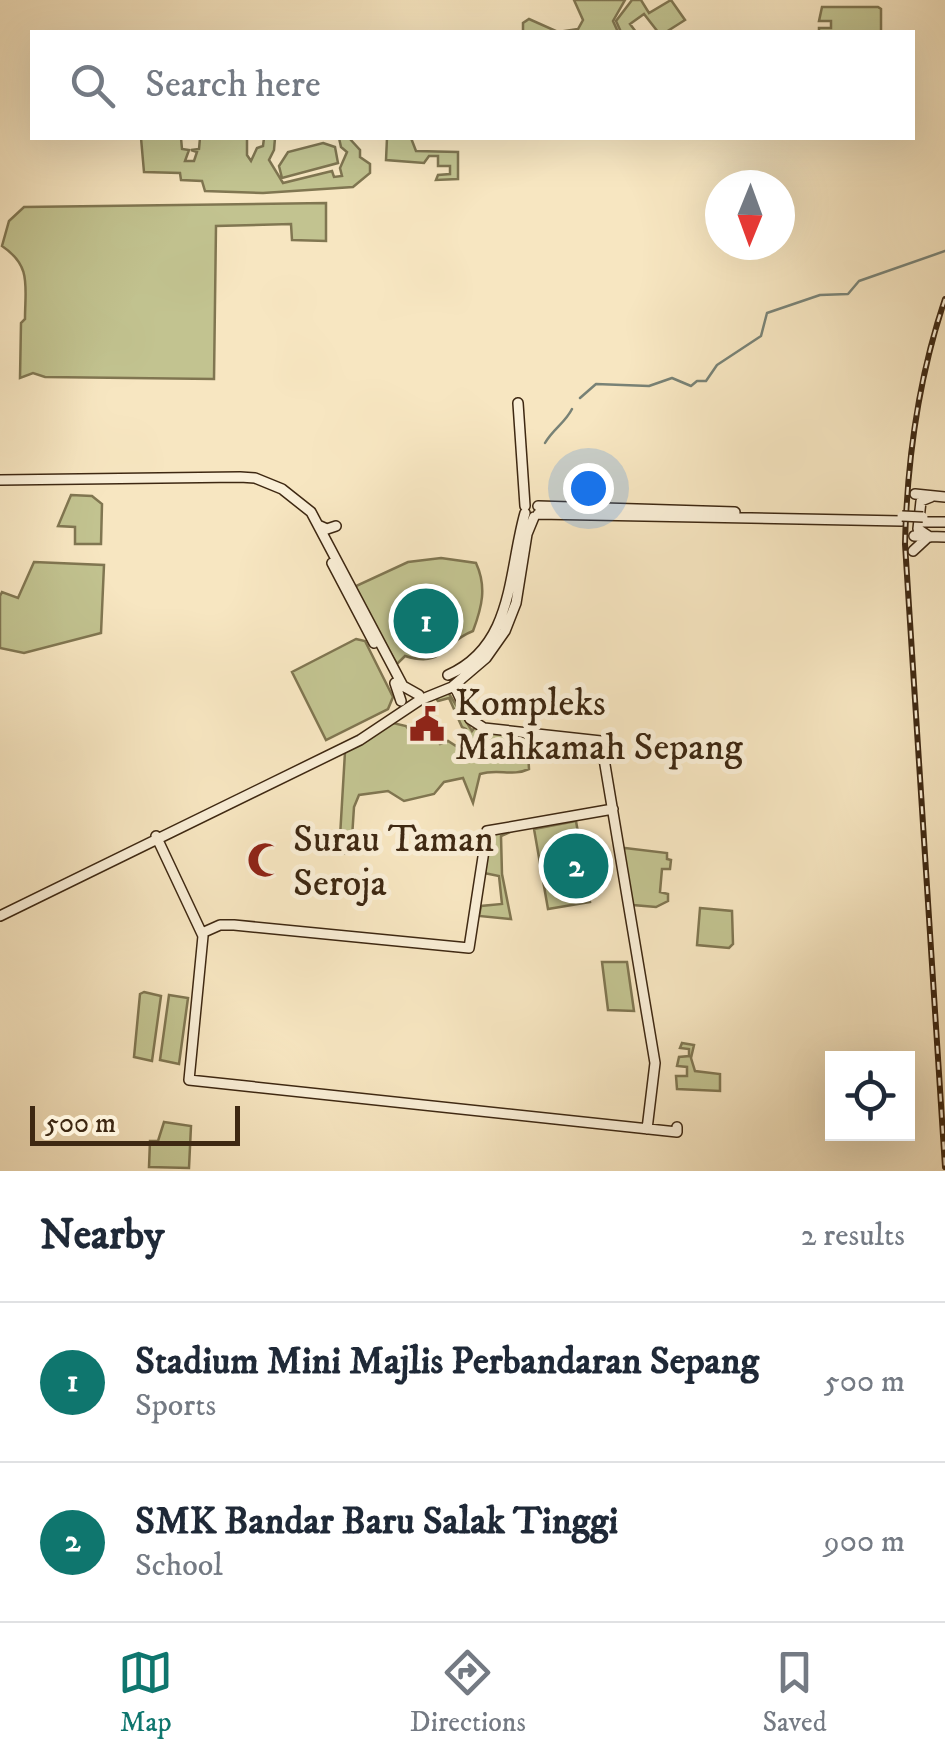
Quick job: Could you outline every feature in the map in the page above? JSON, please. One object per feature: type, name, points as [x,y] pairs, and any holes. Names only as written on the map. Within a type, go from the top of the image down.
[{"type":"street","points":[[459,699],[460,683],[506,631],[516,602],[532,510],[520,403]]},
{"type":"street","points":[[0,483],[255,478],[297,498],[311,512],[328,544],[403,705]]},
{"type":"street","points":[[0,483],[247,481],[281,492],[307,514],[403,686],[419,695]]},
{"type":"street","points":[[916,489],[945,497]]},
{"type":"street","points":[[930,537],[918,529],[918,511],[921,501],[931,496]]},
{"type":"street","points":[[532,510],[945,519]]},
{"type":"street","points":[[0,913],[344,748],[419,695],[451,683],[496,632],[532,510]]},
{"type":"street","points":[[318,525],[337,528],[328,544]]},
{"type":"street","points":[[914,536],[945,537]]},
{"type":"street","points":[[914,550],[930,537]]},
{"type":"street","points":[[0,913],[355,738],[403,705],[467,675]]},
{"type":"street","points":[[157,837],[202,932],[189,1077],[366,1098],[412,1097],[648,1127],[655,1063],[601,742],[484,728],[470,719],[451,683]]},
{"type":"street","points":[[202,932],[234,925],[469,948],[487,832],[613,810]]},
{"type":"street","points":[[164,853],[165,839],[173,830]]},
{"type":"street","points":[[140,847],[153,846],[164,853]]},
{"type":"green space","points":[[574,0],[625,0],[613,21],[617,30],[571,30],[578,29],[583,20]]},
{"type":"green space","points":[[632,0],[641,0],[649,13],[671,0],[685,20],[669,30],[656,30],[644,14],[630,24],[634,30],[620,30],[616,21]]},
{"type":"green space","points":[[822,7],[881,9],[881,30],[819,30],[831,28],[831,21],[819,21]]},
{"type":"green space","points":[[529,19],[554,30],[523,30],[523,23]]},
{"type":"green space","points":[[141,140],[181,140],[182,149],[189,150],[185,161],[194,161],[197,152],[191,150],[199,149],[200,140],[247,140],[251,161],[264,140],[275,140],[269,160],[283,183],[332,171],[334,177],[342,176],[340,168],[347,152],[339,140],[351,140],[360,150],[360,157],[370,164],[370,173],[353,187],[263,193],[205,191],[202,181],[181,180],[180,173],[144,172]]},
{"type":"green space","points":[[387,140],[412,140],[416,151],[458,152],[458,179],[436,180],[438,175],[450,174],[450,166],[438,166],[438,156],[429,156],[424,163],[386,160]]},
{"type":"green space","points":[[323,143],[335,147],[338,163],[282,178],[279,166],[288,152]]},
{"type":"green space","points":[[326,203],[326,241],[292,240],[291,224],[216,226],[214,379],[45,377],[33,373],[20,378],[25,278],[18,261],[2,246],[9,221],[24,207]]},
{"type":"green space","points":[[71,495],[92,496],[102,504],[101,544],[75,544],[75,527],[58,526]]},
{"type":"green space","points":[[441,558],[476,563],[482,597],[473,631],[436,657],[405,656],[397,664],[356,586],[408,562]]},
{"type":"green space","points":[[34,562],[104,565],[101,633],[24,653],[0,648],[0,596],[2,592],[18,598]]},
{"type":"green space","points":[[356,639],[365,641],[393,697],[388,709],[326,740],[292,672]]},
{"type":"green space","points":[[448,692],[472,731],[475,727],[527,733],[529,769],[480,774],[473,803],[463,778],[444,782],[434,794],[404,801],[388,791],[359,795],[354,807],[351,853],[339,854],[345,752],[393,723],[406,726],[416,739],[435,738],[440,744],[448,741],[456,746],[465,740],[466,729],[449,698],[438,701],[435,697]]},
{"type":"green space","points":[[576,821],[590,902],[548,909],[534,829]]},
{"type":"green space","points":[[517,829],[501,836],[502,874],[511,919],[479,916],[481,906],[502,904],[499,876],[484,873],[491,834]]},
{"type":"green space","points":[[622,850],[667,853],[670,869],[662,869],[660,892],[668,894],[668,901],[656,907],[633,905]]},
{"type":"green space","points":[[700,908],[732,911],[733,944],[729,948],[697,945]]},
{"type":"green space","points":[[602,962],[627,962],[634,1011],[608,1010]]},
{"type":"green space","points":[[140,994],[161,996],[152,1061],[134,1057]]},
{"type":"green space","points":[[169,995],[188,998],[179,1064],[160,1060]]},
{"type":"green space","points":[[682,1043],[694,1045],[691,1058],[695,1071],[720,1074],[720,1091],[677,1089],[676,1076],[687,1076],[687,1067],[677,1066],[679,1057],[689,1056],[689,1049],[680,1048]]},
{"type":"green space","points":[[164,1122],[191,1126],[189,1168],[149,1167],[150,1141],[158,1141]]},
{"type":"waterway","points":[[580,398],[596,384],[649,386],[672,378],[691,386],[706,381],[717,365],[761,336],[767,313],[820,295],[848,294],[859,281],[945,251]]},
{"type":"waterway","points":[[545,443],[572,409]]},
{"type":"railway","points":[[945,299],[916,420],[905,544],[945,1167]]},
{"type":"place","name":"Stadium Mini Majlis Perbandaran Sepang","points":[[426,621]]},
{"type":"place","name":"Kompleks Mahkamah Sepang","points":[[427,724]]},
{"type":"place","name":"Surau Taman Seroja","points":[[265,860]]},
{"type":"place","name":"SMK Bandar Baru Salak Tinggi","points":[[576,866]]}]
